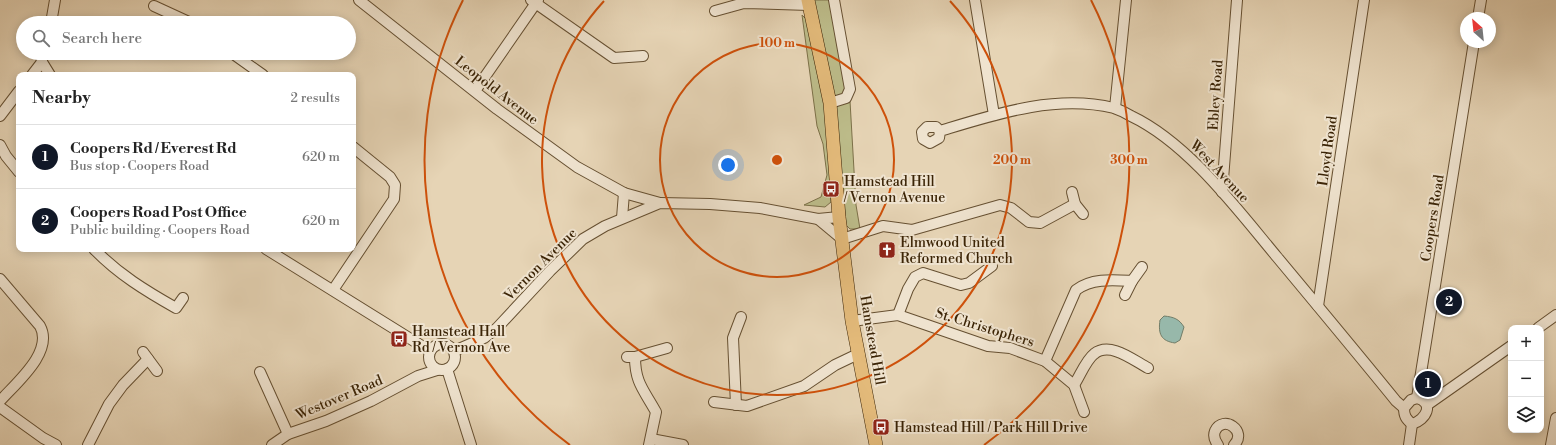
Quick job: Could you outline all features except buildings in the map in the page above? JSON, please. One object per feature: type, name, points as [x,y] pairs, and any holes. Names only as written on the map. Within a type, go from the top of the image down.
[{"type":"main road","name":"Hamstead Hill","points":[[809,2],[830,103],[839,217],[852,321],[876,445]]},
{"type":"street","points":[[52,16],[55,0]]},
{"type":"street","name":"Leopold Avenue","points":[[359,0],[503,114],[564,158],[624,193],[660,203]]},
{"type":"street","points":[[830,103],[846,98],[850,89],[834,0]]},
{"type":"street","points":[[974,0],[994,115]]},
{"type":"street","points":[[1115,108],[1126,0]]},
{"type":"street","name":"Ebley Road","points":[[1222,192],[1237,0]]},
{"type":"street","name":"Lloyd Road","points":[[1318,306],[1364,0]]},
{"type":"street","points":[[1479,12],[1481,0]]},
{"type":"street","points":[[475,91],[535,1],[614,58],[643,56]]},
{"type":"street","points":[[715,11],[744,3],[809,2]]},
{"type":"street","points":[[154,6],[176,16]]},
{"type":"street","name":"Coopers Road","points":[[1417,398],[1473,48]]},
{"type":"street","points":[[34,72],[40,60]]},
{"type":"street","points":[[42,60],[48,72]]},
{"type":"street","points":[[242,60],[259,72]]},
{"type":"street","points":[[0,116],[16,95]]},
{"type":"street","name":"West Avenue","points":[[940,131],[994,115],[1044,104],[1084,103],[1115,108],[1143,121],[1178,147],[1222,192],[1396,401],[1404,408]]},
{"type":"street","points":[[0,145],[6,156],[16,168]]},
{"type":"street","points":[[333,290],[394,199],[395,185],[390,177],[356,149]]},
{"type":"street","points":[[1072,192],[1076,204],[1083,214]]},
{"type":"street","points":[[622,218],[624,193]]},
{"type":"street","name":"Vernon Avenue","points":[[454,351],[484,338],[497,328],[550,271],[583,239],[622,218],[660,203],[710,204],[760,208],[818,218],[839,217]]},
{"type":"street","points":[[818,218],[842,239],[883,226],[912,230],[1000,205],[1011,208],[1029,222],[1040,223],[1076,204]]},
{"type":"street","points":[[97,252],[126,279],[176,308],[183,298]]},
{"type":"street","points":[[271,252],[432,351]]},
{"type":"street","points":[[898,315],[908,289],[915,277],[923,273],[961,285],[969,283],[992,266],[988,261]]},
{"type":"street","points":[[1126,295],[1132,281],[1142,267]]},
{"type":"street","points":[[0,279],[40,326],[44,334],[39,357],[0,401]]},
{"type":"street","points":[[1045,360],[1076,290],[1093,282],[1106,280],[1132,281]]},
{"type":"street","name":"St. Christophers","points":[[852,321],[898,315],[988,346],[1010,348],[1045,360],[1074,385],[1084,412]]},
{"type":"street","points":[[1542,325],[1556,315]]},
{"type":"street","points":[[736,405],[733,338],[741,317]]},
{"type":"street","points":[[418,376],[432,351],[445,344],[454,351],[454,362],[442,370]]},
{"type":"street","points":[[666,348],[631,357],[642,390],[656,412],[650,442],[683,445]]},
{"type":"street","points":[[1074,385],[1094,354],[1104,348],[1114,350],[1148,368]]},
{"type":"street","points":[[1427,405],[1508,348]]},
{"type":"street","points":[[432,351],[432,366],[442,370],[471,445]]},
{"type":"street","points":[[714,402],[747,406],[804,386],[835,365],[858,354]]},
{"type":"street","points":[[88,445],[109,404],[146,356],[157,371]]},
{"type":"street","name":"Westover Road","points":[[272,445],[288,434],[326,421],[371,401],[418,376],[442,370]]},
{"type":"street","points":[[260,372],[288,434]]},
{"type":"street","points":[[1417,398],[1423,400],[1427,405],[1426,413],[1423,418],[1412,424],[1407,420],[1404,414],[1404,408],[1410,400],[1417,398]]},
{"type":"street","points":[[0,407],[43,438],[56,445]]},
{"type":"street","points":[[1551,445],[1556,418]]},
{"type":"street","points":[[1218,445],[1214,439],[1214,433],[1217,427],[1223,424],[1229,424],[1235,427],[1238,432],[1238,438],[1234,445]]},
{"type":"street","points":[[1409,445],[1412,424]]},
{"type":"shaded area","points":[[813,0],[832,0],[847,87],[844,94],[831,98]]},
{"type":"shaded area","points":[[802,15],[807,20],[827,114],[831,202],[825,207],[804,205],[821,197],[827,175],[823,144],[817,126]]},
{"type":"shaded area","points":[[850,101],[856,205],[860,229],[850,229],[846,225],[835,107]]},
{"type":"shaded area","points":[[1164,316],[1176,319],[1184,327],[1180,340],[1175,343],[1166,341],[1160,333],[1160,320]]},
{"type":"place","name":"Hamstead Hill / Vernon Avenue","points":[[831,189]]},
{"type":"place","name":"Elmwood United Reformed Church","points":[[887,250]]},
{"type":"place","name":"Coopers Road Post Office","points":[[1449,302]]},
{"type":"place","name":"Hamstead Hall Rd / Vernon Ave","points":[[399,339]]},
{"type":"place","name":"Coopers Rd / Everest Rd","points":[[1428,384]]},
{"type":"place","name":"Hamstead Hill / Park Hill Drive","points":[[881,427]]}]
